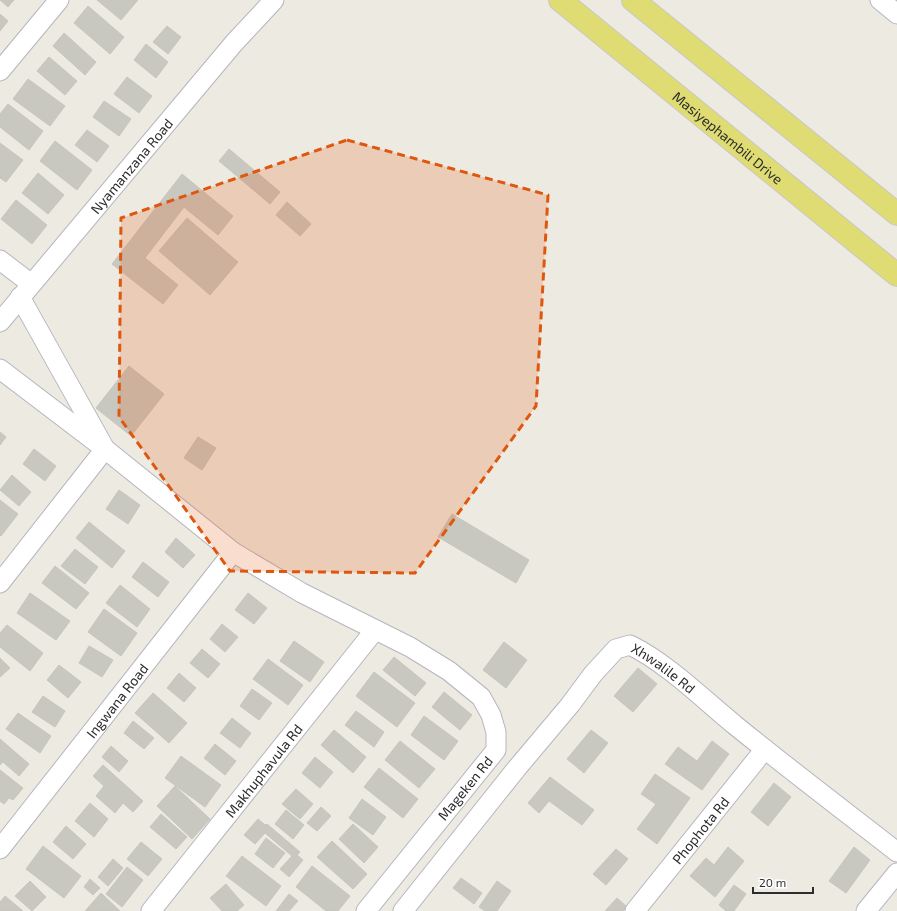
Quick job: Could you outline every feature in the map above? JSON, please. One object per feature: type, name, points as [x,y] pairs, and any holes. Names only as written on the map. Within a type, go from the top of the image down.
[{"type":"main road","name":"Masiyephambili Drive","points":[[560,0],[897,275]]},
{"type":"main road","points":[[633,0],[897,214]]},
{"type":"street","points":[[0,70],[59,0]]},
{"type":"street","points":[[880,0],[897,14]]},
{"type":"street","name":"Nyamanzana Road","points":[[0,322],[264,3]]},
{"type":"street","points":[[0,260],[25,290],[105,449],[0,583]]},
{"type":"street","name":"Mageken Rd","points":[[0,369],[105,449],[233,552],[302,593],[410,647],[449,671],[481,697],[491,715],[496,732],[496,750],[366,911]]},
{"type":"street","name":"Ingwana Road","points":[[0,849],[233,552]]},
{"type":"street","name":"Makhuphavula Rd","points":[[151,911],[375,630]]},
{"type":"street","name":"Xhwalile Rd","points":[[403,911],[517,768],[570,705],[592,674],[616,649],[630,645],[645,653],[897,852]]},
{"type":"street","name":"Phophota Rd","points":[[635,911],[765,749]]},
{"type":"street","points":[[866,911],[897,873]]},
{"type":"highlighted area","points":[[347,140],[548,195],[536,406],[415,573],[230,571],[119,417],[121,218]]},
{"type":"building","points":[[0,0],[14,0],[8,7]]},
{"type":"building","points":[[97,0],[138,0],[121,20]]},
{"type":"building","points":[[88,6],[124,37],[110,54],[74,23]]},
{"type":"building","points":[[0,14],[8,21],[0,31]]},
{"type":"building","points":[[167,26],[181,37],[168,54],[153,42]]},
{"type":"building","points":[[64,33],[96,62],[85,75],[53,46]]},
{"type":"building","points":[[146,44],[168,62],[156,78],[134,60]]},
{"type":"building","points":[[49,57],[77,81],[65,95],[37,71]]},
{"type":"building","points":[[127,77],[152,96],[139,113],[114,94]]},
{"type":"building","points":[[28,79],[65,106],[50,126],[13,99]]},
{"type":"building","points":[[104,101],[131,119],[119,136],[93,117]]},
{"type":"building","points":[[8,104],[43,131],[29,150],[0,127],[0,114]]},
{"type":"building","points":[[87,130],[109,146],[97,162],[75,145]]},
{"type":"building","points":[[55,141],[92,170],[77,190],[40,161]]},
{"type":"building","points":[[0,143],[23,160],[6,182],[0,178]]},
{"type":"building","points":[[229,149],[280,192],[270,204],[219,161]]},
{"type":"building","points":[[38,173],[64,195],[48,214],[22,193]]},
{"type":"building","points":[[182,174],[233,216],[218,235],[184,207],[145,258],[178,285],[163,304],[112,264]]},
{"type":"building","points":[[16,200],[47,225],[32,244],[1,219]]},
{"type":"building","points":[[287,202],[311,224],[300,236],[276,215]]},
{"type":"building","points":[[187,218],[238,262],[210,295],[159,251]]},
{"type":"building","points":[[129,366],[164,394],[131,436],[96,408]]},
{"type":"building","points":[[0,432],[6,437],[0,445]]},
{"type":"building","points":[[198,437],[216,448],[202,470],[184,458]]},
{"type":"building","points":[[34,449],[56,466],[45,481],[23,464]]},
{"type":"building","points":[[12,475],[31,492],[19,506],[0,490]]},
{"type":"building","points":[[119,490],[140,505],[128,524],[106,509]]},
{"type":"building","points":[[0,500],[18,514],[1,536],[0,535]]},
{"type":"building","points":[[452,514],[529,560],[516,583],[438,537]]},
{"type":"building","points":[[89,522],[125,551],[112,568],[76,538]]},
{"type":"building","points":[[176,538],[195,555],[183,568],[165,552]]},
{"type":"building","points":[[75,549],[98,567],[85,584],[61,566]]},
{"type":"building","points":[[143,562],[169,582],[158,597],[132,577]]},
{"type":"building","points":[[55,566],[89,593],[76,609],[42,583]]},
{"type":"building","points":[[120,585],[150,609],[137,627],[106,603]]},
{"type":"building","points":[[30,593],[70,621],[56,640],[17,613]]},
{"type":"building","points":[[248,593],[267,608],[254,624],[235,610]]},
{"type":"building","points":[[104,609],[137,633],[121,656],[88,632]]},
{"type":"building","points":[[222,624],[238,637],[225,652],[210,639]]},
{"type":"building","points":[[7,625],[43,653],[30,671],[0,647],[0,633]]},
{"type":"building","points":[[294,641],[324,662],[310,682],[280,661]]},
{"type":"building","points":[[504,642],[527,660],[506,688],[483,670]]},
{"type":"building","points":[[89,646],[113,660],[102,677],[79,663]]},
{"type":"building","points":[[202,649],[220,664],[208,678],[190,663]]},
{"type":"building","points":[[394,657],[426,683],[415,696],[383,670]]},
{"type":"building","points":[[0,658],[10,668],[0,677]]},
{"type":"building","points":[[268,659],[303,685],[288,705],[253,679]]},
{"type":"building","points":[[59,665],[81,682],[68,698],[47,680]]},
{"type":"building","points":[[638,668],[657,684],[633,712],[614,696]]},
{"type":"building","points":[[374,672],[415,703],[397,727],[356,696]]},
{"type":"building","points":[[179,673],[196,688],[184,702],[167,688]]},
{"type":"building","points":[[252,689],[272,703],[259,720],[240,706]]},
{"type":"building","points":[[444,692],[472,715],[460,730],[432,707]]},
{"type":"building","points":[[153,693],[187,723],[169,743],[135,713]]},
{"type":"building","points":[[43,696],[65,711],[55,727],[32,712]]},
{"type":"building","points":[[356,711],[384,732],[374,747],[345,725]]},
{"type":"building","points":[[18,713],[51,736],[40,753],[6,729]]},
{"type":"building","points":[[424,716],[458,741],[444,760],[411,735]]},
{"type":"building","points":[[232,718],[251,733],[240,748],[220,733]]},
{"type":"building","points":[[133,721],[154,738],[144,749],[124,733]]},
{"type":"building","points":[[334,730],[366,757],[353,773],[321,745]]},
{"type":"building","points":[[591,730],[608,743],[584,773],[567,759]]},
{"type":"building","points":[[0,739],[29,764],[19,776],[3,762],[0,765]]},
{"type":"building","points":[[400,741],[435,769],[419,788],[385,760]]},
{"type":"building","points":[[712,741],[729,754],[702,790],[665,764],[678,747],[697,761]]},
{"type":"building","points":[[215,744],[236,761],[225,775],[204,758]]},
{"type":"building","points":[[111,746],[128,761],[119,772],[102,757]]},
{"type":"building","points":[[181,756],[221,785],[205,807],[165,778]]},
{"type":"building","points":[[315,757],[333,772],[320,788],[302,773]]},
{"type":"building","points":[[103,765],[143,801],[133,812],[123,803],[115,813],[96,796],[104,786],[93,776]]},
{"type":"building","points":[[379,768],[418,799],[403,818],[364,787]]},
{"type":"building","points":[[0,770],[23,788],[13,800],[9,798],[4,804],[0,801]]},
{"type":"building","points":[[655,774],[690,798],[657,844],[637,829],[656,804],[641,794]]},
{"type":"building","points":[[550,777],[594,810],[582,825],[549,801],[539,813],[528,803]]},
{"type":"building","points":[[774,783],[791,797],[768,826],[751,812]]},
{"type":"building","points":[[175,786],[210,819],[192,839],[157,806]]},
{"type":"building","points":[[296,789],[313,804],[300,819],[282,804]]},
{"type":"building","points":[[362,799],[386,817],[373,835],[349,818]]},
{"type":"building","points":[[90,803],[108,819],[94,837],[75,821]]},
{"type":"building","points":[[321,807],[331,816],[317,831],[307,823]]},
{"type":"building","points":[[286,810],[304,825],[293,839],[275,824]]},
{"type":"building","points":[[161,814],[187,837],[176,849],[150,827]]},
{"type":"building","points":[[258,819],[265,825],[267,824],[300,852],[297,855],[303,860],[289,877],[280,869],[292,856],[265,833],[255,844],[244,835]]},
{"type":"building","points":[[353,824],[378,847],[364,863],[339,839]]},
{"type":"building","points":[[66,826],[86,844],[73,859],[53,842]]},
{"type":"building","points":[[266,838],[285,853],[273,868],[255,854]]},
{"type":"building","points":[[332,841],[367,874],[353,889],[317,857]]},
{"type":"building","points":[[141,842],[162,859],[148,876],[127,859]]},
{"type":"building","points":[[43,846],[81,876],[64,898],[26,869]]},
{"type":"building","points":[[728,847],[744,861],[715,897],[690,876],[706,858],[714,865]]},
{"type":"building","points":[[854,847],[870,860],[846,893],[829,881]]},
{"type":"building","points":[[616,849],[628,859],[606,885],[593,874]]},
{"type":"building","points":[[242,856],[281,886],[266,906],[226,876]]},
{"type":"building","points":[[113,859],[123,868],[108,886],[98,877]]},
{"type":"building","points":[[312,866],[350,896],[338,911],[326,911],[296,887]]},
{"type":"building","points":[[127,867],[143,880],[122,907],[106,894]]},
{"type":"building","points":[[461,878],[482,893],[474,904],[453,888]]},
{"type":"building","points":[[90,879],[100,888],[93,895],[84,887]]},
{"type":"building","points":[[30,881],[46,897],[32,911],[15,896]]},
{"type":"building","points":[[497,881],[511,891],[497,911],[485,911],[479,907]]},
{"type":"building","points":[[226,884],[244,905],[237,911],[222,911],[210,898]]},
{"type":"building","points":[[734,885],[746,894],[734,911],[726,911],[719,905]]},
{"type":"building","points":[[101,893],[120,911],[85,911]]},
{"type":"building","points":[[289,894],[298,901],[289,911],[276,911]]},
{"type":"building","points":[[5,896],[23,911],[0,911],[0,902]]},
{"type":"building","points":[[617,898],[627,907],[623,911],[605,911]]}]
